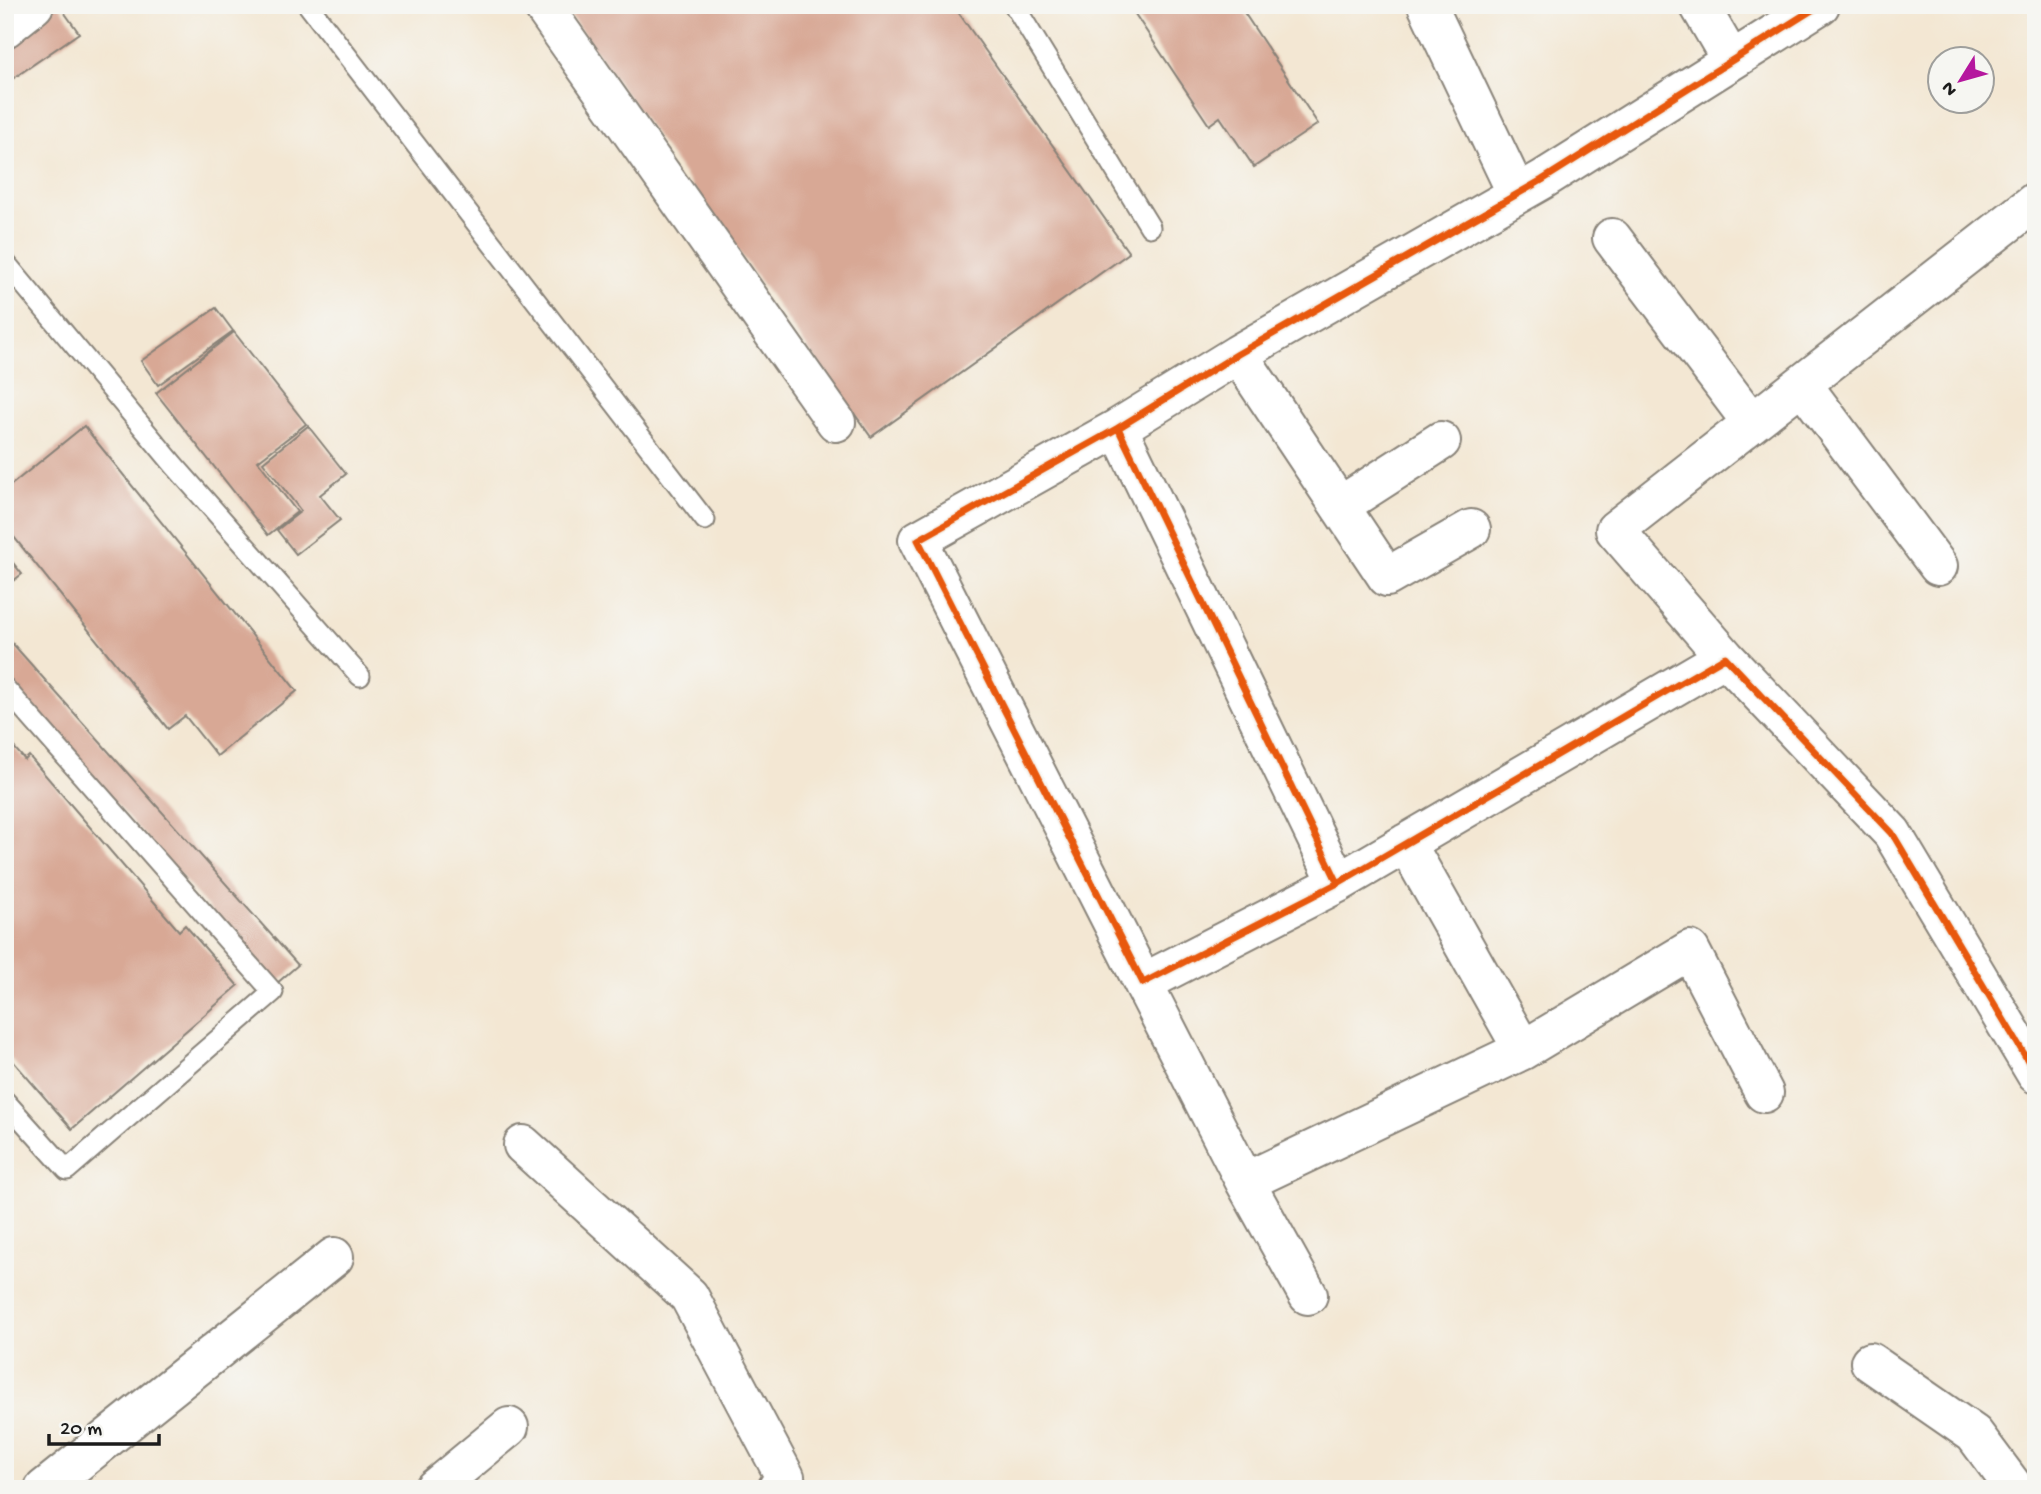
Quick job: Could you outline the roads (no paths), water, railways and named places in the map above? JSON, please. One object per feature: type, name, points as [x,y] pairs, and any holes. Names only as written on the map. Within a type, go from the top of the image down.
[{"type":"street","points":[[5,28],[34,5]]},
{"type":"street","points":[[542,5],[836,422]]},
{"type":"street","points":[[1427,5],[1517,194]]},
{"type":"street","points":[[1699,5],[1731,60]]},
{"type":"street","points":[[1308,1295],[1245,1182],[918,540],[1118,428],[1238,354],[1517,194],[1819,5]]},
{"type":"street","points":[[2036,201],[1615,530],[1725,657],[1892,833],[2036,1074]]},
{"type":"street","points":[[1612,238],[1752,423]]},
{"type":"street","points":[[1238,354],[1387,577],[1471,529]]},
{"type":"street","points":[[1802,384],[1938,566]]},
{"type":"street","points":[[1118,428],[1338,883]]},
{"type":"street","points":[[1340,506],[1441,442]]},
{"type":"street","points":[[1143,983],[1338,883],[1725,657]]},
{"type":"street","points":[[1406,843],[1523,1050]]},
{"type":"street","points":[[1245,1182],[1523,1050],[1690,950],[1764,1093]]},
{"type":"street","points":[[523,1145],[689,1296],[785,1477],[777,1489]]},
{"type":"street","points":[[44,1489],[334,1258]]},
{"type":"street","points":[[1870,1362],[1974,1434],[2015,1489]]},
{"type":"street","points":[[433,1489],[509,1427]]},
{"type":"lane","points":[[308,5],[705,520]]},
{"type":"lane","points":[[1014,5],[1150,227]]},
{"type":"lane","points":[[5,262],[174,465],[360,676]]},
{"type":"lane","points":[[5,688],[273,992],[67,1170],[5,1101]]}]
